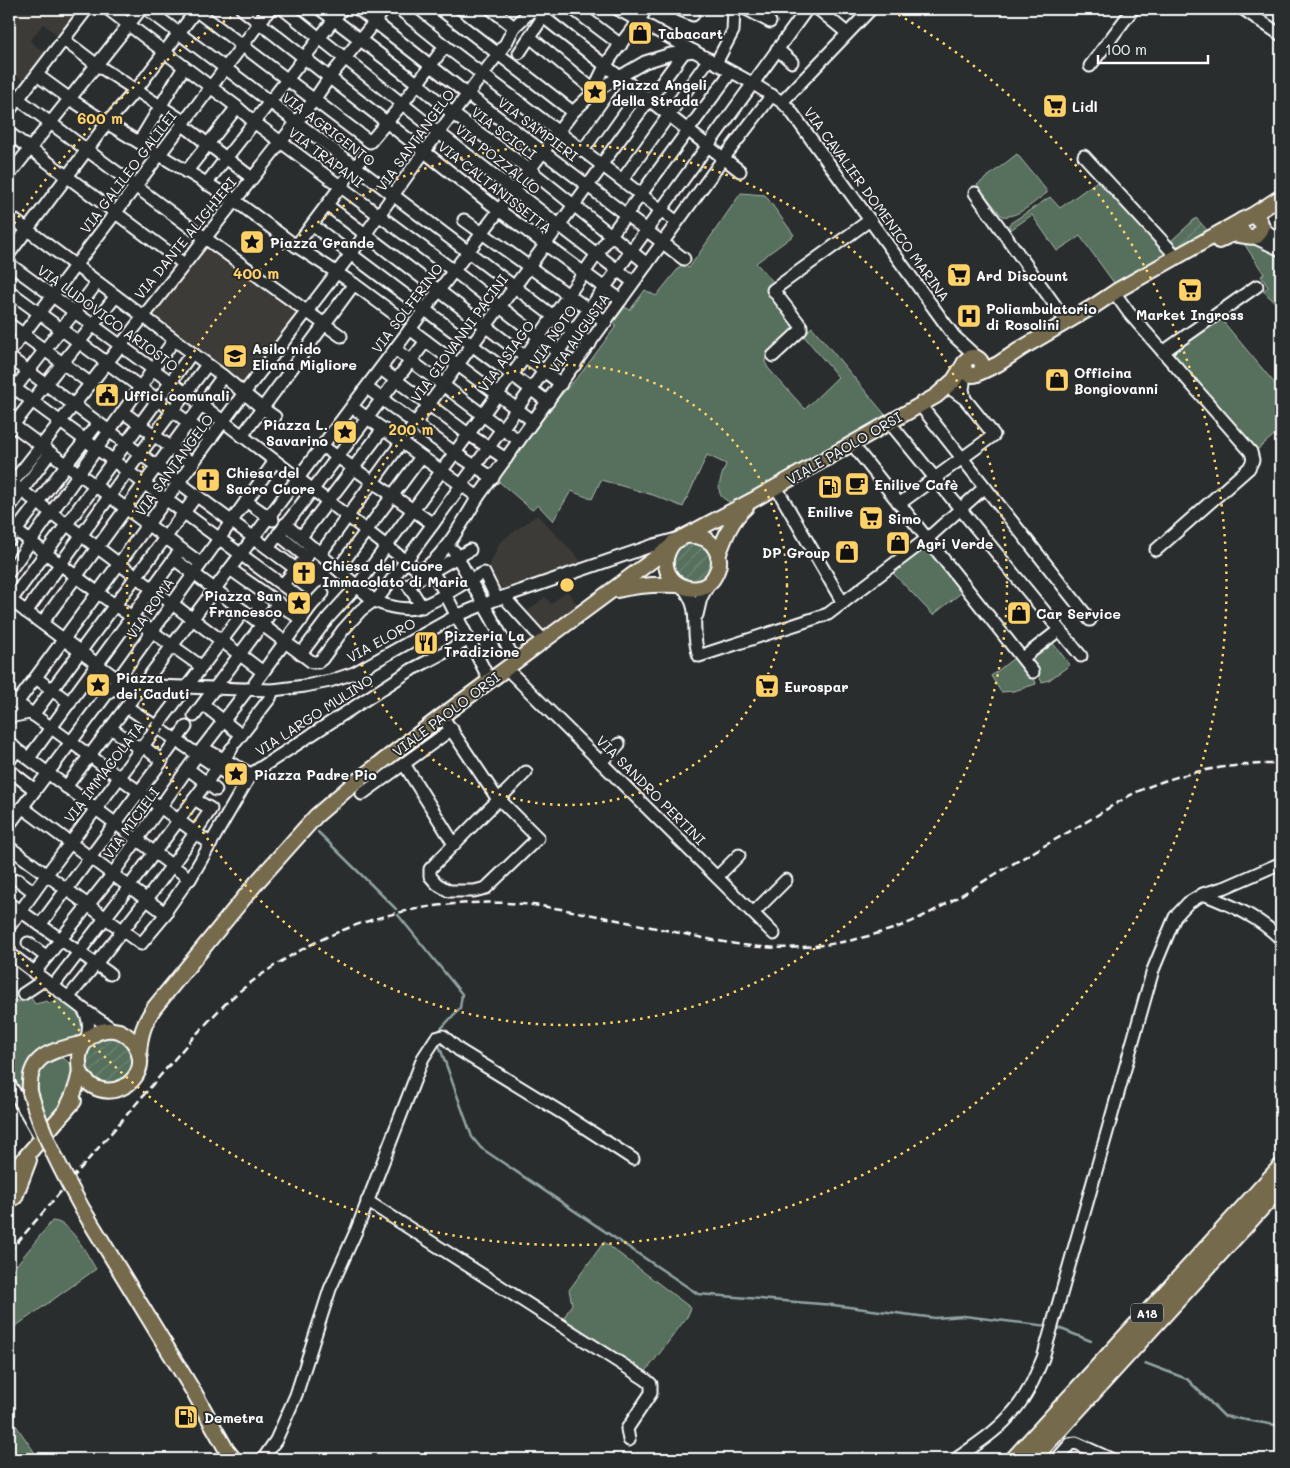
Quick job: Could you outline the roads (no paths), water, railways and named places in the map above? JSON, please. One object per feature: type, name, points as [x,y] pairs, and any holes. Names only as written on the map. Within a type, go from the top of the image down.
[{"type":"highway","name":"A18","points":[[1014,1459],[1281,1167]]},
{"type":"highway","name":"A18","points":[[1032,1459],[1281,1186]]},
{"type":"main road","points":[[1116,294],[1147,281],[1220,240],[1252,226],[1281,197]]},
{"type":"main road","points":[[936,396],[971,366],[998,364],[1176,256],[1252,226]]},
{"type":"main road","points":[[936,396],[971,366]]},
{"type":"main road","name":"VIALE PAOLO ORSI","points":[[753,500],[936,396]]},
{"type":"main road","points":[[681,586],[668,574],[663,551],[683,537],[753,500]]},
{"type":"main road","points":[[611,591],[632,586],[658,584],[697,588],[710,582],[718,570],[718,556],[727,532],[735,518],[753,500]]},
{"type":"main road","points":[[683,537],[695,535],[710,542],[718,556]]},
{"type":"main road","name":"VIALE PAOLO ORSI","points":[[154,1008],[263,875],[316,816],[353,784],[490,682],[510,661],[544,641],[663,551]]},
{"type":"main road","points":[[154,1008],[133,1025],[117,1031],[99,1032],[85,1041],[60,1048],[43,1056],[32,1068],[30,1092],[60,1169],[226,1449],[234,1459]]},
{"type":"main road","points":[[9,1176],[80,1095],[88,1090],[98,1088],[114,1090],[129,1084],[138,1070],[142,1030],[145,1021],[154,1008]]},
{"type":"main road","points":[[117,1031],[132,1040],[139,1054]]},
{"type":"main road","points":[[67,1108],[78,1084],[80,1052],[85,1041]]},
{"type":"main road","points":[[49,1052],[62,1052],[79,1066],[87,1081],[98,1088]]},
{"type":"main road","points":[[11,1192],[38,1142]]},
{"type":"street","points":[[9,111],[13,96],[37,74],[87,9]]},
{"type":"street","name":"VIA TRAPANI","points":[[108,9],[575,365]]},
{"type":"street","points":[[9,175],[141,9]]},
{"type":"street","name":"VIA AGRIGENTO","points":[[147,9],[590,344]]},
{"type":"street","points":[[9,254],[107,123],[139,86],[195,9],[370,142],[378,130],[403,103],[445,46]]},
{"type":"street","name":"VIA CALTANISSETTA","points":[[242,9],[500,211],[621,300]]},
{"type":"street","name":"VIA GALILEO GALILEI","points":[[9,353],[270,9]]},
{"type":"street","name":"VIA POZZALLO","points":[[282,9],[633,282]]},
{"type":"street","name":"VIA SCICLI","points":[[320,9],[417,83],[453,114],[530,170],[647,264]]},
{"type":"street","points":[[206,184],[342,9]]},
{"type":"street","name":"VIA SAMPIERI","points":[[358,9],[684,259]]},
{"type":"street","name":"VIA DANTE ALIGHIERI","points":[[10,484],[46,449],[61,422],[90,383],[385,9]]},
{"type":"street","points":[[399,9],[558,132],[604,163],[677,222]]},
{"type":"street","points":[[440,9],[573,112]]},
{"type":"street","points":[[491,9],[514,27]]},
{"type":"street","points":[[533,9],[740,171]]},
{"type":"street","name":"VIA SANTANGELO","points":[[13,700],[36,678],[244,392],[351,254],[424,152],[498,54],[514,27],[533,9]]},
{"type":"street","points":[[573,9],[621,45]]},
{"type":"street","name":"VIA CAVALIER DOMENICO MARINA","points":[[617,9],[669,37],[690,51],[752,83],[782,102],[798,119],[954,336]]},
{"type":"street","name":"VIA SOLFERINO","points":[[595,90],[596,83],[606,65],[646,9]]},
{"type":"street","points":[[678,9],[693,14]]},
{"type":"street","points":[[623,179],[733,31],[734,9]]},
{"type":"street","points":[[746,9],[770,22]]},
{"type":"street","name":"VIA NOTO","points":[[301,654],[312,662],[318,662],[361,610],[379,597],[503,430],[807,9]]},
{"type":"street","points":[[818,9],[847,33]]},
{"type":"street","points":[[782,102],[804,72],[870,9]]},
{"type":"street","points":[[1090,66],[1133,9]]},
{"type":"street","points":[[1250,11],[1280,32]]},
{"type":"street","points":[[519,53],[543,17]]},
{"type":"street","points":[[653,58],[669,37]]},
{"type":"street","points":[[530,38],[595,90]]},
{"type":"street","points":[[64,40],[97,65],[161,106],[252,178]]},
{"type":"street","points":[[777,49],[792,62]]},
{"type":"street","name":"VIA SOLFERINO","points":[[66,787],[81,775],[90,756],[573,112],[595,90],[625,81],[653,58],[690,51]]},
{"type":"street","name":"VIA GIOVANNI PACINI","points":[[283,584],[348,517],[649,100],[690,51]]},
{"type":"street","points":[[139,142],[184,67]]},
{"type":"street","name":"VIA ASIAGO","points":[[301,654],[328,618],[358,586],[440,471],[525,357],[597,254],[731,72]]},
{"type":"street","points":[[37,74],[70,99],[107,123],[234,200],[296,246],[354,284],[400,318]]},
{"type":"street","points":[[586,146],[625,81]]},
{"type":"street","name":"VIA AUGUSTA","points":[[405,561],[419,572],[432,564],[633,282],[772,95]]},
{"type":"street","points":[[13,96],[341,336]]},
{"type":"street","points":[[186,172],[237,107]]},
{"type":"street","points":[[9,133],[184,264]]},
{"type":"street","points":[[1084,156],[1176,256],[1182,256],[1220,240]]},
{"type":"street","points":[[296,246],[362,158]]},
{"type":"street","points":[[975,193],[1067,322]]},
{"type":"street","points":[[327,205],[561,384]]},
{"type":"street","points":[[9,216],[275,417]]},
{"type":"street","points":[[464,220],[606,322]]},
{"type":"street","points":[[773,356],[802,330],[801,326],[773,290],[870,220]]},
{"type":"street","points":[[312,225],[548,402]]},
{"type":"street","points":[[1252,226],[1281,245]]},
{"type":"street","points":[[1252,226],[1281,250]]},
{"type":"street","points":[[1147,281],[1156,273],[1173,264],[1176,256]]},
{"type":"street","name":"VIA LUDOVICO ARIOSTO","points":[[9,264],[186,393],[405,561]]},
{"type":"street","points":[[97,282],[28,372],[11,389],[32,401],[86,440],[311,606]]},
{"type":"street","points":[[242,436],[354,284]]},
{"type":"street","points":[[1163,352],[1257,286]]},
{"type":"street","points":[[9,291],[211,439]]},
{"type":"street","points":[[1116,294],[1129,313],[1251,452],[1253,460],[1249,468],[1156,550]]},
{"type":"street","points":[[116,296],[63,364],[10,426],[46,449],[200,563]]},
{"type":"street","points":[[9,324],[90,383]]},
{"type":"street","points":[[410,329],[534,421]]},
{"type":"street","points":[[899,504],[994,435],[965,399],[971,366],[954,336]]},
{"type":"street","points":[[954,336],[971,366]]},
{"type":"street","points":[[9,572],[174,340]]},
{"type":"street","points":[[268,548],[311,489],[426,341]]},
{"type":"street","points":[[395,349],[503,430],[520,440]]},
{"type":"street","points":[[122,682],[9,601],[192,353]]},
{"type":"street","points":[[9,357],[296,569]]},
{"type":"street","points":[[26,612],[207,365]]},
{"type":"street","points":[[381,369],[468,434],[506,459]]},
{"type":"street","points":[[42,623],[223,376]]},
{"type":"street","points":[[367,388],[492,478]]},
{"type":"street","points":[[920,405],[1090,620]]},
{"type":"street","points":[[352,407],[478,497]]},
{"type":"street","points":[[123,412],[193,464]]},
{"type":"street","points":[[889,422],[1081,656]]},
{"type":"street","points":[[9,540],[12,528],[38,502],[98,423]]},
{"type":"street","points":[[301,537],[383,429]]},
{"type":"street","points":[[852,444],[1033,672]]},
{"type":"street","points":[[322,446],[433,524]]},
{"type":"street","points":[[9,508],[22,491],[46,449]]},
{"type":"street","points":[[338,569],[421,457]]},
{"type":"street","name":"VIA ROMA","points":[[122,682],[152,631],[275,460]]},
{"type":"street","points":[[10,484],[38,502],[263,672]]},
{"type":"street","points":[[776,487],[843,603]]},
{"type":"street","points":[[681,586],[694,604],[694,643],[699,656],[828,614],[928,538],[985,487]]},
{"type":"street","points":[[9,712],[14,716],[32,714],[52,690],[197,495]]},
{"type":"street","points":[[246,501],[338,569],[374,600],[386,606],[422,607],[447,597],[469,579],[484,573],[501,598],[544,641]]},
{"type":"street","points":[[12,528],[98,593],[202,667]]},
{"type":"street","points":[[282,529],[301,537],[314,553]]},
{"type":"street","points":[[29,758],[181,549]]},
{"type":"street","points":[[422,607],[408,585],[432,571],[455,554],[470,550]]},
{"type":"street","name":"VIA ELORO","points":[[70,742],[110,690],[122,682],[142,686],[216,688],[252,686],[273,690],[305,686],[354,673],[456,616],[501,598],[663,551]]},
{"type":"street","name":"VIA SANDRO PERTINI","points":[[455,554],[483,605],[510,661],[601,762],[774,934]]},
{"type":"street","points":[[174,559],[301,654]]},
{"type":"street","points":[[230,569],[302,620]]},
{"type":"street","points":[[432,571],[490,682]]},
{"type":"street","points":[[695,624],[701,598],[710,582]]},
{"type":"street","name":"VIA MICIELI","points":[[34,972],[112,875],[200,751],[323,593]]},
{"type":"street","points":[[194,716],[278,604]]},
{"type":"street","name":"VIA IMMACOLATA","points":[[9,927],[119,777],[126,760],[141,747],[244,612]]},
{"type":"street","points":[[1023,658],[1059,630]]},
{"type":"street","name":"VIA LARGO MULINO","points":[[123,930],[141,944],[166,914],[166,911],[186,881],[190,879],[211,844],[250,774],[411,670],[468,640]]},
{"type":"street","points":[[36,678],[70,703]]},
{"type":"street","points":[[22,994],[48,983],[79,952],[130,887],[194,798],[270,698],[273,690]]},
{"type":"street","points":[[13,700],[211,844]]},
{"type":"street","points":[[204,705],[224,721],[236,742]]},
{"type":"street","points":[[127,707],[176,740],[200,751],[220,764],[243,784]]},
{"type":"street","points":[[442,716],[499,799],[538,838],[486,888],[474,891],[449,890],[437,884],[430,876],[430,868],[454,844],[499,799],[526,772]]},
{"type":"street","points":[[40,925],[186,727]]},
{"type":"street","points":[[111,728],[162,758]]},
{"type":"street","points":[[362,794],[452,729]]},
{"type":"street","points":[[9,825],[70,742]]},
{"type":"street","points":[[601,762],[619,744]]},
{"type":"street","points":[[9,761],[13,746],[190,879]]},
{"type":"street","points":[[220,764],[250,774]]},
{"type":"street","points":[[404,764],[454,844]]},
{"type":"street","points":[[188,769],[216,790]]},
{"type":"street","points":[[9,770],[33,792]]},
{"type":"street","points":[[68,998],[147,900],[211,809],[194,798]]},
{"type":"street","points":[[22,807],[166,914]]},
{"type":"street","points":[[13,850],[123,930]]},
{"type":"street","points":[[717,877],[739,855]]},
{"type":"street","points":[[956,1459],[1000,1426],[1014,1412],[1032,1384],[1043,1358],[1153,970],[1175,917],[1188,903],[1203,894],[1281,863]]},
{"type":"street","points":[[18,880],[34,892]]},
{"type":"street","points":[[753,913],[786,880]]},
{"type":"street","points":[[1203,894],[1237,907],[1256,918],[1281,939]]},
{"type":"street","points":[[9,903],[110,974]]},
{"type":"street","points":[[28,943],[46,957]]},
{"type":"street","points":[[11,958],[34,972],[83,1010],[117,1031]]},
{"type":"street","points":[[83,1010],[89,1024],[85,1041]]},
{"type":"street","points":[[263,1459],[276,1440],[296,1395],[330,1289],[356,1229],[423,1058],[436,1038],[443,1036],[459,1050],[633,1159]]},
{"type":"street","points":[[9,1083],[38,1142]]},
{"type":"street","points":[[367,1201],[651,1384],[651,1393],[627,1429],[630,1440]]},
{"type":"street","points":[[1056,1459],[1070,1444],[1076,1443],[1111,1459]]},
{"type":"waterway","points":[[318,832],[396,909]]},
{"type":"waterway","points":[[398,915],[462,994],[460,1008],[438,1032]]},
{"type":"waterway","points":[[438,1042],[472,1137],[481,1148],[698,1294],[833,1305],[935,1318],[964,1316],[1048,1326]]},
{"type":"waterway","points":[[1056,1327],[1091,1341]]},
{"type":"waterway","points":[[1145,1363],[1187,1379],[1224,1416],[1281,1426]]},
{"type":"railway","points":[[9,1252],[190,1041],[224,1006],[245,987],[277,964],[345,929],[381,917],[418,909],[456,904],[494,903],[533,905],[595,915],[748,946],[792,948],[838,943],[883,932],[924,916],[1148,787],[1180,776],[1230,766],[1281,764]]},
{"type":"place","name":"Tabacart","points":[[640,33]]},
{"type":"place","name":"Piazza Angeli della Strada","points":[[595,92]]},
{"type":"place","name":"Lidl","points":[[1055,106]]},
{"type":"place","name":"Piazza Grande","points":[[252,242]]},
{"type":"place","name":"Ard Discount","points":[[959,275]]},
{"type":"place","name":"Market Ingross","points":[[1190,290]]},
{"type":"place","name":"Poliambulatorio di Rosolini","points":[[969,316]]},
{"type":"place","name":"Asilo nido Eliana Migliore","points":[[235,356]]},
{"type":"place","name":"Officina Bongiovanni","points":[[1057,380]]},
{"type":"place","name":"Uffici comunali","points":[[107,395]]},
{"type":"place","name":"Piazza L. Savarino","points":[[345,432]]},
{"type":"place","name":"Chiesa del Sacro Cuore","points":[[208,480]]},
{"type":"place","name":"Enilive Cafè","points":[[857,484]]},
{"type":"place","name":"Enilive","points":[[830,487]]},
{"type":"place","name":"Simo","points":[[871,518]]},
{"type":"place","name":"Agri Verde","points":[[898,543]]},
{"type":"place","name":"DP Group","points":[[847,552]]},
{"type":"place","name":"Chiesa del Cuore Immacolato di Maria","points":[[304,573]]},
{"type":"place","name":"Piazza San Francesco","points":[[299,603]]},
{"type":"place","name":"Car Service","points":[[1019,613]]},
{"type":"place","name":"Pizzeria La Tradizione","points":[[426,643]]},
{"type":"place","name":"Piazza dei Caduti","points":[[98,685]]},
{"type":"place","name":"Eurospar","points":[[767,686]]},
{"type":"place","name":"Piazza Padre Pio","points":[[236,774]]},
{"type":"place","name":"Demetra","points":[[186,1417]]}]
